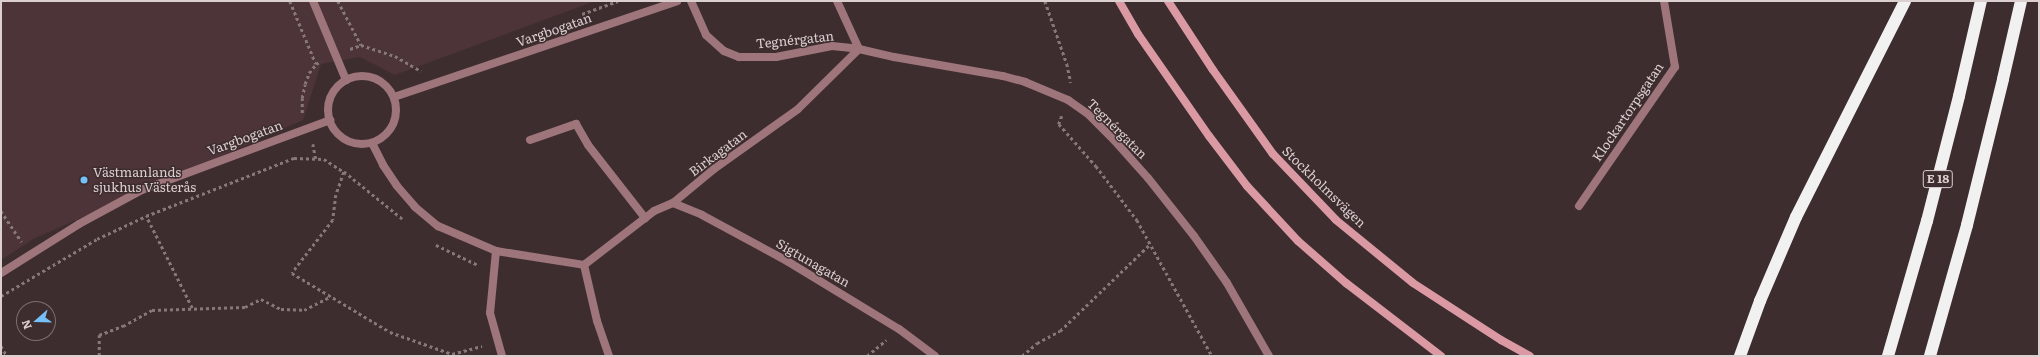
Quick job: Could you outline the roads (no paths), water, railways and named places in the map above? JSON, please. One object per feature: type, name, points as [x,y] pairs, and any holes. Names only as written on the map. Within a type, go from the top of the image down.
[{"type":"highway","points":[[1740,356],[1760,301],[1796,217],[1905,1]]},
{"type":"highway","name":"E 18","points":[[1888,356],[1927,221],[1959,96],[1981,1]]},
{"type":"highway","points":[[1930,356],[1967,225],[2004,79],[2021,1]]},
{"type":"main road","points":[[1119,1],[1138,34],[1209,136],[1247,186],[1304,246],[1346,283],[1441,356]]},
{"type":"main road","name":"Stockholmsvägen","points":[[1168,1],[1213,70],[1273,154],[1336,220],[1413,283],[1501,340],[1530,356]]},
{"type":"street","points":[[313,1],[346,80]]},
{"type":"street","name":"Vargbogatan","points":[[394,97],[677,1]]},
{"type":"street","name":"Tegnérgatan","points":[[690,1],[706,35],[724,51],[739,57],[776,57],[832,46],[859,49],[894,57],[1003,76],[1025,82],[1068,100],[1088,114],[1114,141],[1148,178],[1194,236],[1227,283],[1269,356]]},
{"type":"street","name":"Tegnérgatan","points":[[838,1],[859,49]]},
{"type":"street","name":"Klockartorpsgatan","points":[[1578,206],[1675,67],[1664,1]]},
{"type":"street","name":"Birkagatan","points":[[584,265],[654,211],[673,203],[714,169],[798,109],[859,49]]},
{"type":"street","points":[[359,76],[370,76],[382,82],[394,97],[396,107],[394,122],[385,135],[372,143],[355,144],[334,130],[330,120],[329,106],[332,94],[346,80],[359,76]]},
{"type":"street","name":"Vargbogatan","points":[[1,273],[79,224],[142,190],[330,120]]},
{"type":"street","points":[[530,140],[576,124],[588,145],[645,218]]},
{"type":"street","points":[[372,143],[394,181],[415,206],[438,226],[496,251],[584,265],[597,321],[610,356]]},
{"type":"street","name":"Sigtunagatan","points":[[673,203],[702,215],[787,261],[899,329],[935,356]]},
{"type":"street","points":[[496,251],[490,313],[502,356]]},
{"type":"place","name":"Västmanlands sjukhus Västerås","points":[[84,180]]}]
